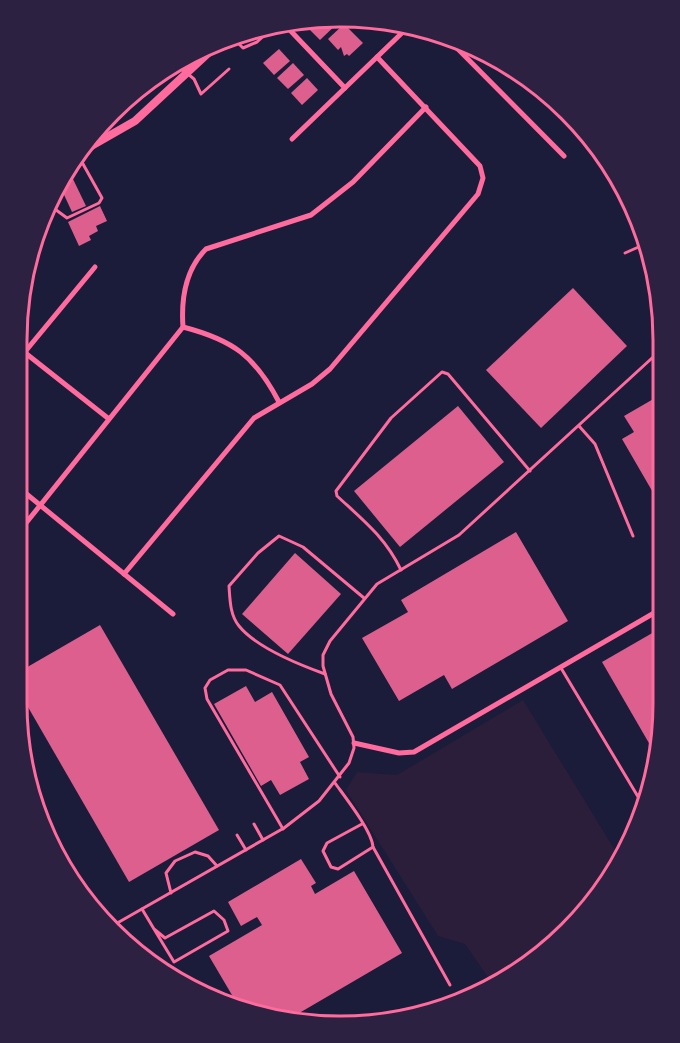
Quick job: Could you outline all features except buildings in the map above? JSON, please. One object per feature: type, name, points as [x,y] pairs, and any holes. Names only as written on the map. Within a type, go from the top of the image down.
[{"type":"main road","points":[[97,143],[135,121],[201,60]]},
{"type":"street","points":[[291,31],[345,88]]},
{"type":"street","points":[[292,139],[402,33]]},
{"type":"street","points":[[460,51],[564,156]]},
{"type":"street","points":[[124,574],[254,418],[312,384],[330,369],[478,194],[483,178],[480,166],[377,57]]},
{"type":"street","points":[[183,70],[186,73]]},
{"type":"street","points":[[27,522],[183,327],[182,312],[190,270],[194,261],[207,249],[311,215],[353,182],[426,107]]},
{"type":"street","points":[[27,349],[95,267]]},
{"type":"street","points":[[183,327],[217,337],[237,347],[262,374],[279,402]]},
{"type":"street","points":[[27,355],[110,419]]},
{"type":"street","points":[[27,494],[173,614]]},
{"type":"street","points":[[354,743],[399,753],[414,752],[653,614]]},
{"type":"lane","points":[[239,44],[243,48],[261,37]]},
{"type":"lane","points":[[186,73],[194,79],[201,94],[230,69]]},
{"type":"lane","points":[[55,210],[67,219],[99,203],[102,198],[83,162]]},
{"type":"lane","points":[[625,253],[638,247]]},
{"type":"lane","points":[[118,923],[303,816],[335,783],[351,760],[354,743],[331,694],[325,674],[323,655],[330,641],[377,584],[459,535],[653,357]]},
{"type":"lane","points":[[401,570],[381,536],[337,496],[336,491],[391,418],[442,372],[448,374],[530,471]]},
{"type":"lane","points":[[579,426],[596,444],[633,536]]},
{"type":"lane","points":[[325,674],[297,664],[239,626],[231,609],[229,586],[258,553],[279,536],[303,547],[364,598]]},
{"type":"lane","points":[[560,667],[638,797]]},
{"type":"lane","points":[[283,828],[207,699],[205,688],[210,680],[228,670],[246,670],[280,686],[340,777]]},
{"type":"lane","points":[[335,783],[362,824],[450,985]]},
{"type":"lane","points":[[254,824],[263,840]]},
{"type":"lane","points":[[362,824],[327,843],[323,851],[326,859],[331,867],[338,869],[373,847]]},
{"type":"lane","points":[[237,835],[246,850]]},
{"type":"lane","points":[[171,892],[166,873],[175,861],[195,852],[208,856],[217,866]]},
{"type":"lane","points":[[142,909],[154,929],[174,962],[228,932],[224,920],[214,910],[165,938],[154,929]]},
{"type":"shaded area","points":[[523,700],[616,851],[588,894],[561,924],[531,951],[489,978],[465,944],[438,936],[346,790],[357,772],[397,775]]}]
